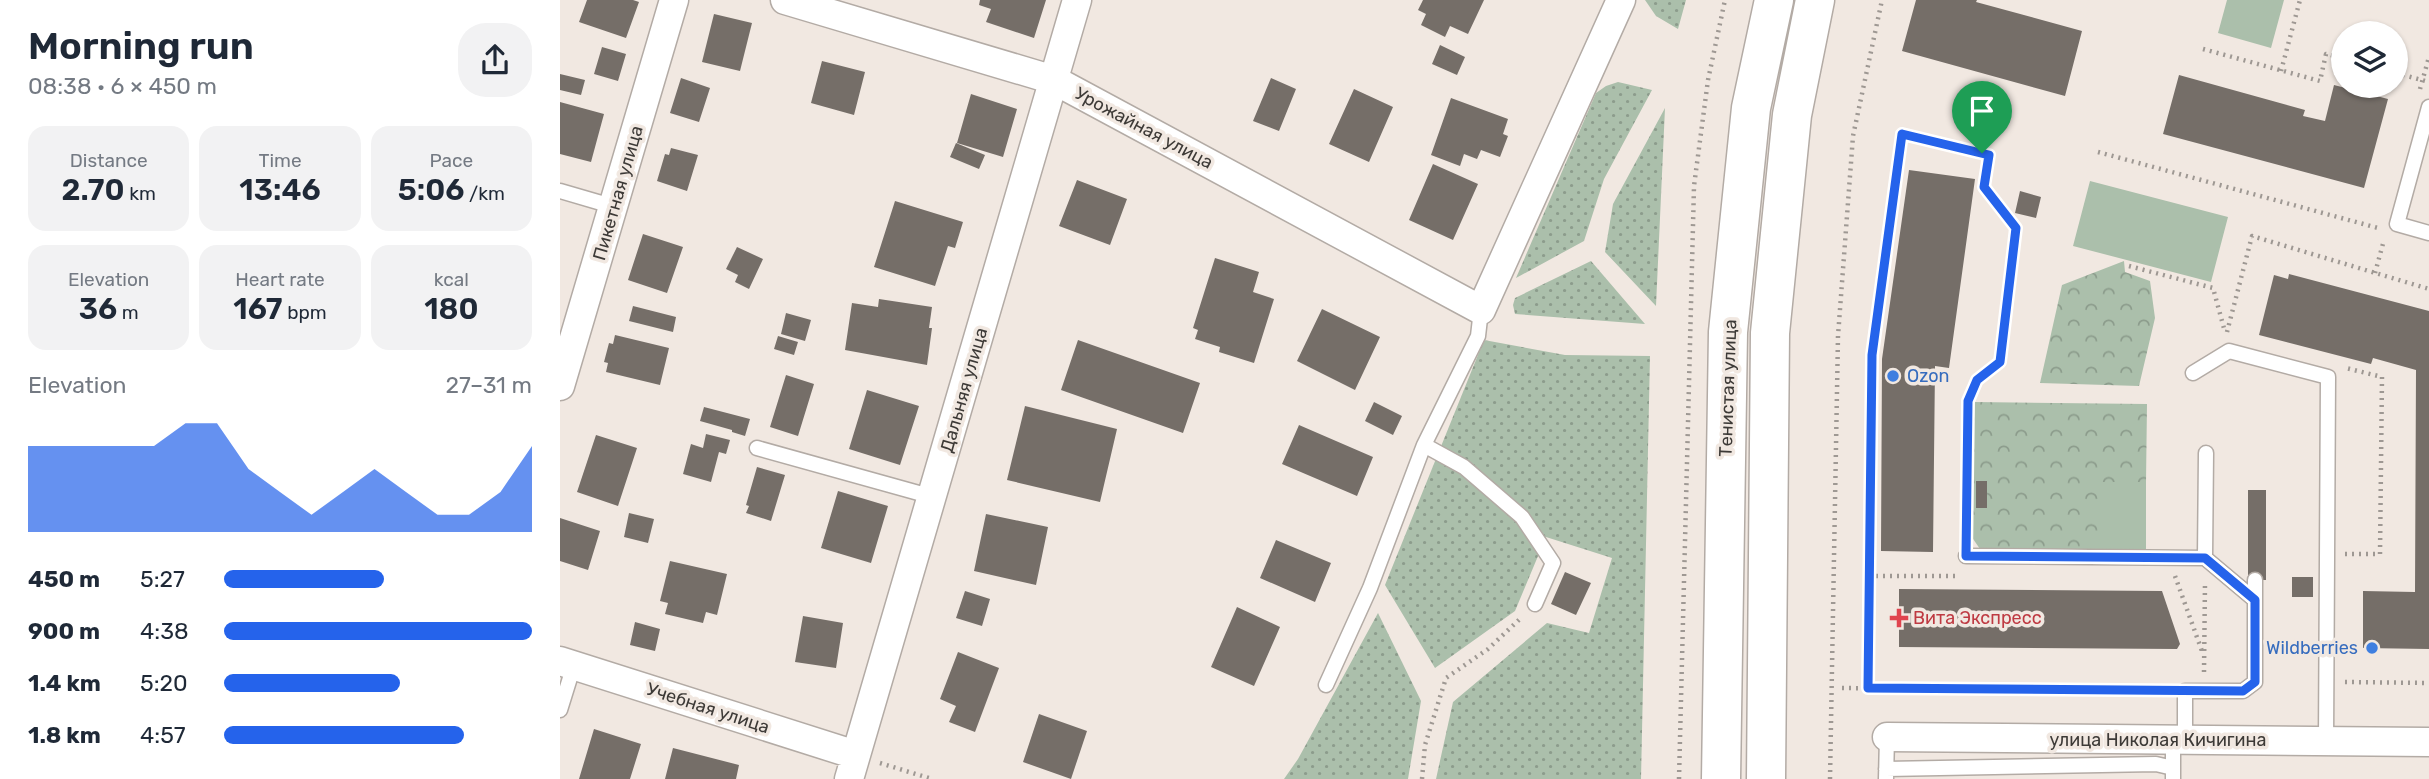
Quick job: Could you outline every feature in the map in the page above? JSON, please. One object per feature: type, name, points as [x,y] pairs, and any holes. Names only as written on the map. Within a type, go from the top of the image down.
[{"type":"main road","name":"Тенистая улица","points":[[1721,779],[1728,332],[1751,108],[1774,0]]},
{"type":"main road","points":[[1766,779],[1770,333],[1791,115],[1815,0]]},
{"type":"street","name":"Пикетная улица","points":[[560,386],[674,0]]},
{"type":"street","name":"Урожайная улица","points":[[785,0],[1054,80],[1481,310]]},
{"type":"street","name":"Дальняя улица","points":[[853,767],[1077,0]]},
{"type":"street","points":[[1481,310],[1621,0]]},
{"type":"street","name":"Учебная улица","points":[[567,663],[853,767]]},
{"type":"street","name":"улица Николая Кичигина","points":[[1887,737],[2429,742]]},
{"type":"lane","points":[[2429,107],[2397,224],[2429,233]]},
{"type":"lane","points":[[560,191],[615,207]]},
{"type":"lane","points":[[1326,685],[1370,588],[1424,445],[1478,336],[1481,310]]},
{"type":"lane","points":[[2193,373],[2229,351],[2328,377],[2326,741]]},
{"type":"lane","points":[[1424,445],[1464,467],[1522,517],[1553,563],[1535,604]]},
{"type":"lane","points":[[757,448],[933,497]]},
{"type":"lane","points":[[2205,558],[2206,453]]},
{"type":"lane","points":[[1966,556],[2205,558],[2255,600]]},
{"type":"lane","points":[[1887,737],[1886,774],[2156,765],[2173,774],[2185,691],[2243,691],[2255,682],[2255,580]]},
{"type":"lane","points":[[560,710],[567,663]]},
{"type":"path","points":[[1679,779],[1694,186],[1707,80],[1724,0]]},
{"type":"path","points":[[1830,779],[1838,336],[1853,136],[1882,0]]},
{"type":"path","points":[[2281,71],[2300,0]]},
{"type":"path","points":[[2203,49],[2320,81],[2326,54],[2331,55]]},
{"type":"path","points":[[2408,76],[2429,82]]},
{"type":"path","points":[[1868,688],[1872,355],[1902,134],[1989,155],[1984,187],[2016,228],[2000,362],[1977,380],[1968,401],[1966,556]]},
{"type":"path","points":[[2098,152],[2387,230],[2375,273]]},
{"type":"path","points":[[2129,266],[2213,288],[2226,337],[2252,236],[2429,289]]},
{"type":"path","points":[[2344,554],[2381,554],[2382,377]]},
{"type":"path","points":[[2168,558],[2204,658]]},
{"type":"path","points":[[2204,691],[2205,558]]},
{"type":"path","points":[[1422,779],[1425,745],[1446,678],[1489,649],[1535,604]]},
{"type":"path","points":[[2343,682],[2429,683]]},
{"type":"path","points":[[1842,688],[2185,691]]},
{"type":"path","points":[[853,767],[932,779]]},
{"type":"green space","points":[[1645,0],[1686,0],[1678,29],[1656,16]]},
{"type":"green space","points":[[2227,0],[2284,0],[2271,48],[2218,33]]},
{"type":"green space","points":[[1618,82],[1652,90],[1604,179],[1584,241],[1516,278],[1596,93]]},
{"type":"green space","points":[[1665,108],[1656,306],[1605,252],[1613,204]]},
{"type":"green space","points":[[2090,181],[2228,217],[2211,282],[2073,246]]},
{"type":"green space","points":[[1591,261],[1645,324],[1515,314],[1515,298]]},
{"type":"green space","points":[[2124,261],[2125,272],[2150,281],[2155,318],[2139,386],[2040,383],[2062,285]]},
{"type":"green space","points":[[1484,340],[1565,355],[1650,356],[1641,779],[1436,779],[1453,702],[1547,623],[1589,633],[1612,558],[1546,537],[1515,611],[1435,668],[1385,585]]},
{"type":"green space","points":[[1974,402],[2147,404],[2146,482],[2102,482],[2102,550],[1980,549],[1969,533],[1970,411]]},
{"type":"green space","points":[[2102,482],[2146,482],[2146,550],[2102,550]]},
{"type":"green space","points":[[1378,613],[1421,701],[1408,779],[1284,779],[1298,759]]},
{"type":"building","points":[[587,0],[639,2],[626,38],[579,22]]},
{"type":"building","points":[[980,0],[1046,0],[1034,38],[986,22],[991,9],[979,5]]},
{"type":"building","points":[[1423,0],[1484,0],[1468,34],[1450,26],[1445,37],[1421,25],[1426,14],[1418,10]]},
{"type":"building","points":[[1916,0],[1977,0],[1976,2],[2082,31],[2065,96],[1902,51]]},
{"type":"building","points":[[714,14],[752,23],[740,71],[702,62]]},
{"type":"building","points":[[1440,45],[1465,57],[1457,75],[1432,64]]},
{"type":"building","points":[[602,47],[626,54],[618,81],[594,74]]},
{"type":"building","points":[[822,61],[865,72],[854,115],[811,103]]},
{"type":"building","points":[[560,74],[585,80],[581,95],[560,90]]},
{"type":"building","points":[[2179,75],[2305,110],[2303,116],[2325,121],[2331,97],[2388,99],[2364,188],[2163,134]]},
{"type":"building","points":[[681,78],[710,88],[699,122],[670,113]]},
{"type":"building","points":[[1271,78],[1296,89],[1279,131],[1253,121]]},
{"type":"building","points":[[1354,89],[1393,107],[1369,162],[1329,144]]},
{"type":"building","points":[[971,94],[1017,109],[1003,157],[957,143]]},
{"type":"building","points":[[1451,98],[1508,119],[1503,134],[1508,136],[1500,157],[1481,150],[1477,159],[1464,154],[1460,166],[1431,155]]},
{"type":"building","points":[[560,102],[604,114],[591,162],[560,154]]},
{"type":"building","points":[[956,143],[985,155],[979,169],[950,157]]},
{"type":"building","points":[[671,148],[698,155],[687,191],[657,181],[665,154],[669,155]]},
{"type":"building","points":[[1433,164],[1478,184],[1453,240],[1409,220]]},
{"type":"building","points":[[1909,170],[1975,179],[1949,368],[1935,366],[1933,552],[1881,551],[1882,359]]},
{"type":"building","points":[[1077,180],[1127,199],[1110,245],[1059,226]]},
{"type":"building","points":[[2020,191],[2041,197],[2036,218],[2015,213]]},
{"type":"building","points":[[895,201],[963,222],[955,248],[948,246],[935,286],[874,267]]},
{"type":"building","points":[[643,234],[683,247],[667,293],[628,280]]},
{"type":"building","points":[[737,247],[763,259],[749,289],[735,282],[738,275],[726,269]]},
{"type":"building","points":[[1215,258],[1259,272],[1253,292],[1274,299],[1254,363],[1219,352],[1220,347],[1195,339],[1198,330],[1193,328]]},
{"type":"building","points":[[2289,274],[2429,311],[2429,649],[2363,648],[2363,591],[2415,592],[2416,370],[2373,358],[2371,364],[2259,335],[2274,275],[2288,279]]},
{"type":"building","points":[[879,299],[932,307],[927,365],[845,350],[852,303],[878,307]]},
{"type":"building","points":[[633,306],[676,317],[673,332],[629,321]]},
{"type":"building","points":[[1322,309],[1380,337],[1355,390],[1297,361]]},
{"type":"building","points":[[786,313],[811,320],[805,341],[781,334]]},
{"type":"building","points":[[615,335],[669,348],[660,385],[606,372],[608,363],[604,362],[609,343],[613,344]]},
{"type":"building","points":[[778,336],[798,342],[794,355],[774,349]]},
{"type":"building","points":[[1078,340],[1200,383],[1183,433],[1061,390]]},
{"type":"building","points":[[786,375],[814,384],[798,436],[770,427]]},
{"type":"building","points":[[867,390],[919,406],[900,465],[849,449]]},
{"type":"building","points":[[1374,402],[1402,416],[1393,435],[1365,421]]},
{"type":"building","points":[[1025,406],[1117,429],[1100,502],[1007,480]]},
{"type":"building","points":[[704,407],[750,419],[745,436],[700,421]]},
{"type":"building","points":[[1299,425],[1373,457],[1357,496],[1282,464]]},
{"type":"building","points":[[706,434],[730,440],[726,454],[719,452],[711,482],[683,474],[691,444],[703,448]]},
{"type":"building","points":[[596,435],[637,448],[618,506],[577,492]]},
{"type":"building","points":[[757,467],[785,475],[771,521],[746,513]]},
{"type":"building","points":[[1976,481],[1987,481],[1987,508],[1976,508]]},
{"type":"building","points":[[2248,490],[2266,490],[2266,580],[2248,580]]},
{"type":"building","points":[[838,491],[888,506],[871,563],[821,548]]},
{"type":"building","points":[[629,513],[654,519],[648,543],[624,537]]},
{"type":"building","points":[[986,514],[1048,527],[1036,585],[974,571]]},
{"type":"building","points":[[560,518],[600,531],[588,570],[560,561]]},
{"type":"building","points":[[1276,540],[1331,563],[1315,602],[1260,578]]},
{"type":"building","points":[[670,561],[727,574],[717,615],[706,612],[703,623],[665,614],[668,603],[660,601]]},
{"type":"building","points":[[1565,572],[1591,583],[1576,615],[1551,604]]},
{"type":"building","points":[[2292,577],[2313,577],[2313,597],[2292,597]]},
{"type":"building","points":[[1899,589],[2162,591],[2180,644],[2177,649],[1899,647]]},
{"type":"building","points":[[965,591],[990,599],[982,626],[956,618]]},
{"type":"building","points":[[1237,607],[1280,627],[1254,686],[1211,667]]},
{"type":"building","points":[[803,616],[843,623],[836,668],[795,662]]},
{"type":"building","points":[[635,622],[660,629],[655,651],[630,645]]},
{"type":"building","points":[[958,652],[999,668],[975,732],[949,722],[956,706],[940,699]]},
{"type":"building","points":[[1039,714],[1087,731],[1071,779],[1023,762]]},
{"type":"building","points":[[594,729],[641,744],[630,779],[579,779]]},
{"type":"building","points":[[673,748],[739,765],[736,779],[665,779]]},
{"type":"place","name":"Ozon","points":[[1893,376]]},
{"type":"place","name":"Вита Экспресс","points":[[1899,618]]},
{"type":"place","name":"Wildberries","points":[[2372,648]]},
{"type":"route","points":[[1902,134],[1982,153],[1989,155],[1984,187],[2016,228],[2000,362],[1977,380],[1968,401],[1966,556],[2205,558],[2255,600],[2255,682],[2243,691],[1868,688],[1872,355],[1902,134]]}]
